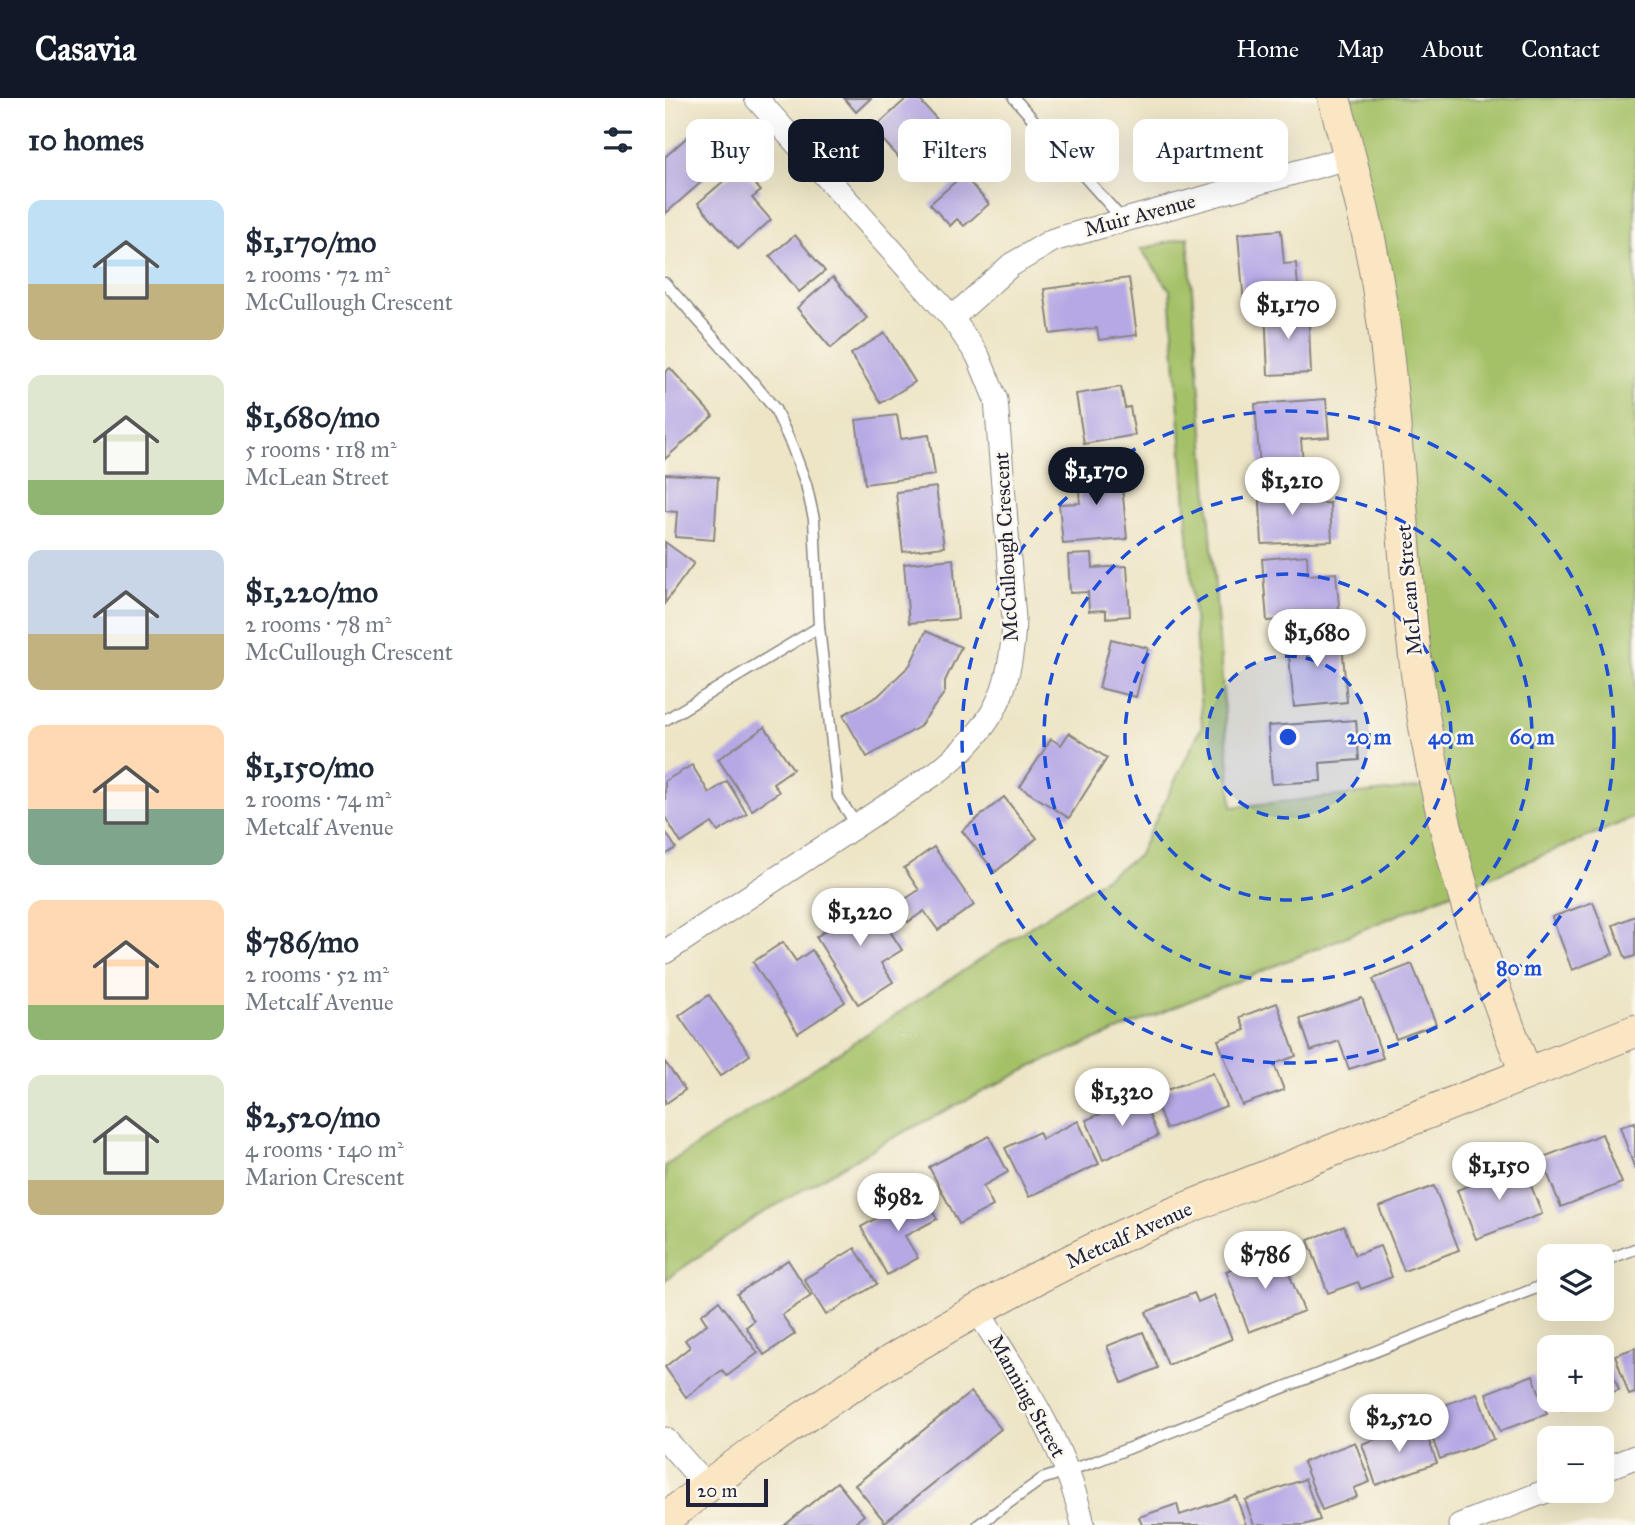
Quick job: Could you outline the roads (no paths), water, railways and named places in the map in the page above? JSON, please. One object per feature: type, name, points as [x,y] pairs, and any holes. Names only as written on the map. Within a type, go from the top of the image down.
[{"type":"street","name":"McCullough Crescent","points":[[665,952],[936,773],[969,745],[994,712],[1010,668],[1014,619],[999,418],[996,400],[984,368],[952,318],[756,98]]},
{"type":"street","name":"McLean Street","points":[[1334,98],[1366,225],[1383,319],[1414,651],[1428,746],[1467,907],[1497,1001],[1526,1073]]},
{"type":"street","name":"Muir Avenue","points":[[952,318],[1011,265],[1037,248],[1070,234],[1350,157]]},
{"type":"street","name":"Metcalf Avenue","points":[[665,1519],[707,1486],[868,1373],[977,1310],[1078,1257],[1170,1215],[1635,1031]]},
{"type":"street","name":"Manning Street","points":[[977,1310],[1044,1419],[1076,1494],[1083,1525]]},
{"type":"street","points":[[665,1439],[707,1486]]},
{"type":"street","points":[[1614,1465],[1635,1457]]},
{"type":"street","points":[[1461,1525],[1537,1495]]},
{"type":"lane","points":[[1014,98],[1123,220]]},
{"type":"lane","points":[[665,283],[775,409],[806,484],[814,519],[819,627],[838,797],[856,824]]},
{"type":"lane","points":[[665,720],[819,627]]},
{"type":"lane","points":[[1614,1257],[1635,1249]]},
{"type":"lane","points":[[978,1525],[1042,1479],[1094,1462],[1537,1288]]}]
